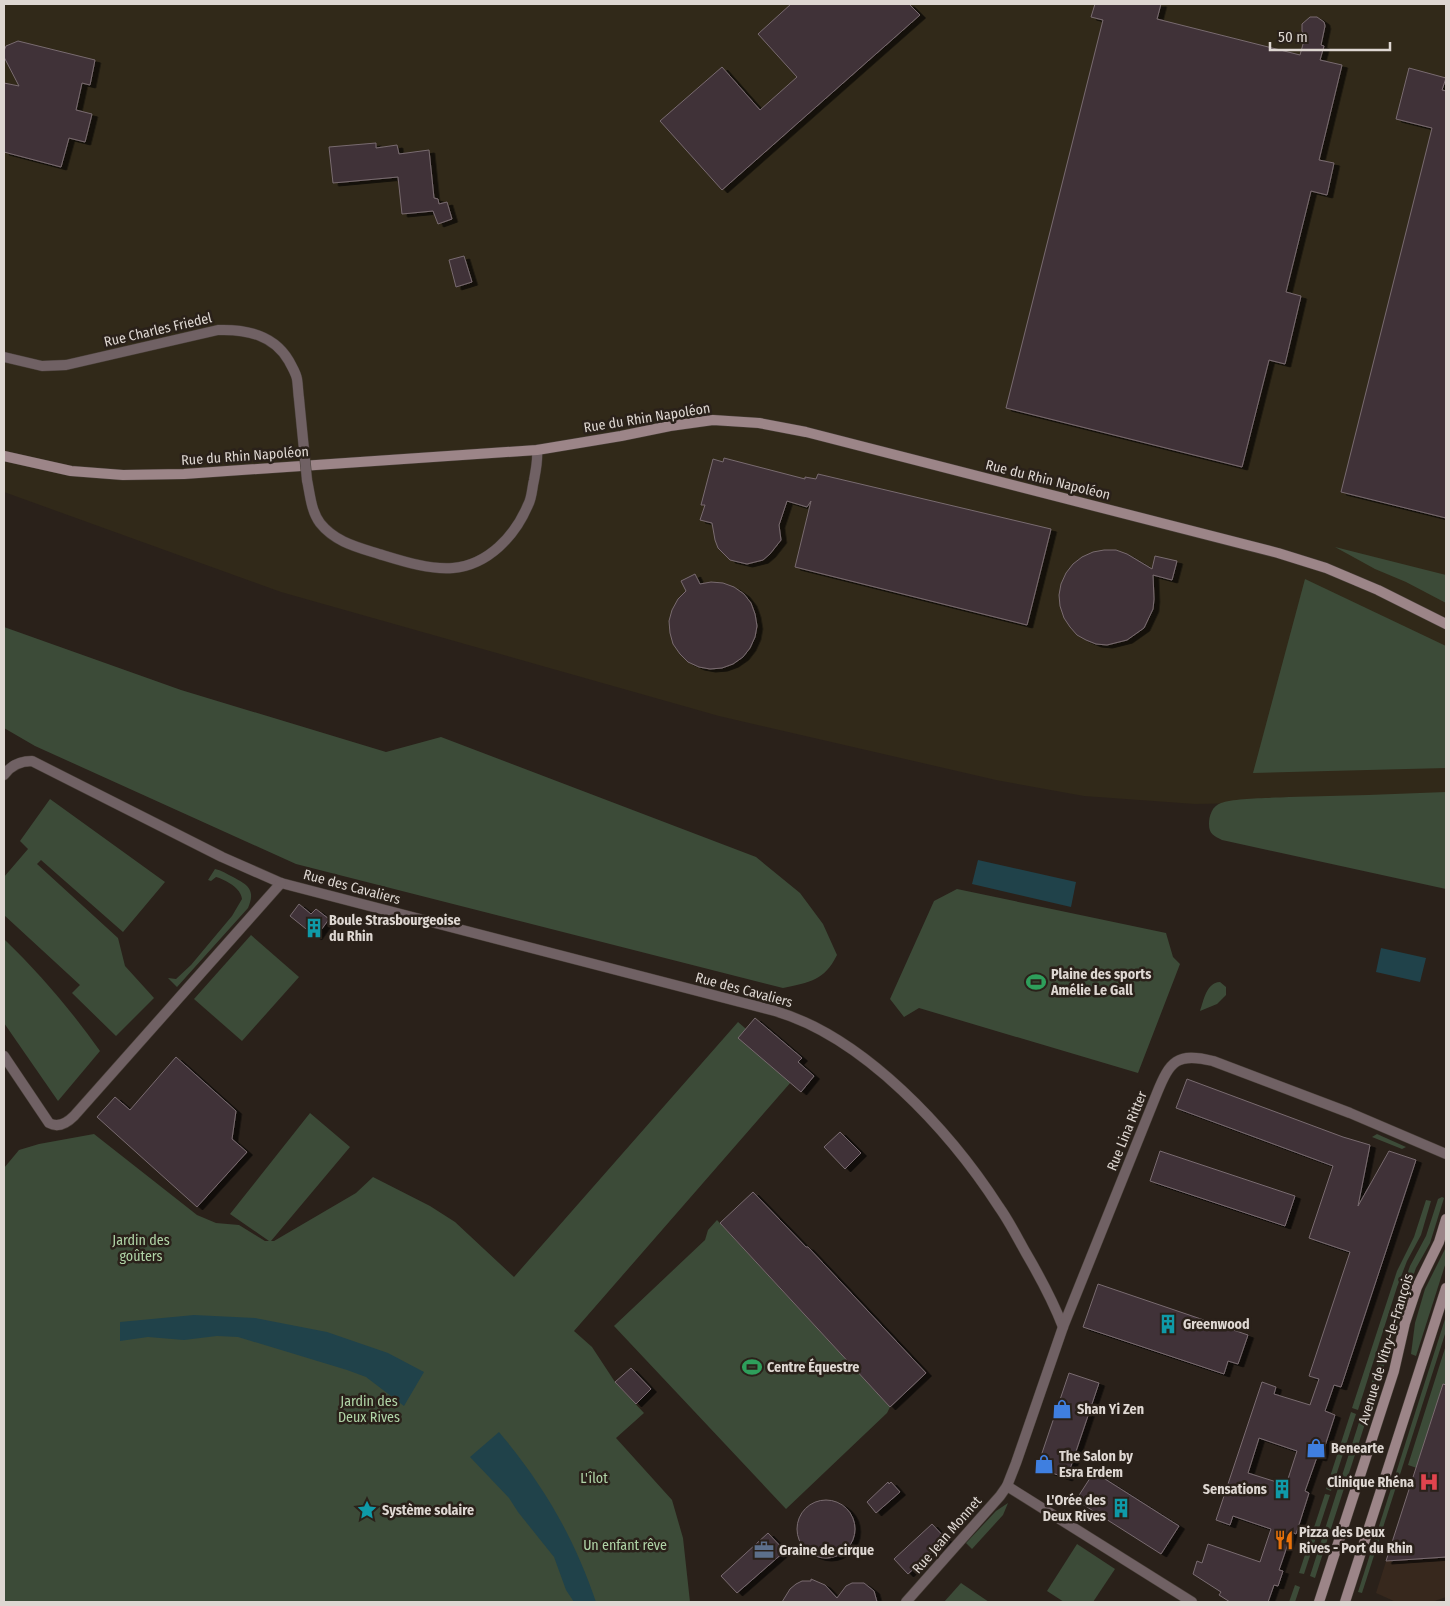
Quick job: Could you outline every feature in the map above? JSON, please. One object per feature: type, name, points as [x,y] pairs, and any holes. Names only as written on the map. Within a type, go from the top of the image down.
[{"type":"main road","name":"Rue du Rhin Napoléon","points":[[4,456],[71,471],[123,475],[184,474],[537,450],[713,420],[759,423],[806,432],[1278,553],[1326,568],[1378,590],[1446,624]]},
{"type":"main road","name":"Avenue de Vitry-le-François","points":[[1320,1602],[1394,1371],[1405,1323],[1417,1287],[1439,1242],[1446,1219]]},
{"type":"main road","points":[[1345,1602],[1446,1288]]},
{"type":"street","name":"Rue Charles Friedel","points":[[4,357],[42,366],[66,365],[218,330],[235,330],[265,337],[285,353],[297,378],[307,480],[314,514],[329,532],[339,540],[356,548],[400,560],[452,568],[469,565],[484,559],[506,541],[516,528],[529,504],[538,460],[537,450]]},
{"type":"street","name":"Rue des Cavaliers","points":[[4,775],[11,767],[18,763],[32,761],[222,857],[281,883],[774,1011],[794,1017],[824,1032],[856,1052],[898,1087],[938,1128],[972,1169],[1000,1207],[1054,1304],[1063,1327]]},
{"type":"street","points":[[4,1056],[49,1123],[56,1125],[70,1120],[281,883]]},
{"type":"street","name":"Rue Lina Ritter","points":[[1007,1486],[1063,1327],[1164,1075],[1171,1065],[1180,1059],[1196,1056],[1213,1061],[1345,1111],[1446,1154]]},
{"type":"street","points":[[1007,1486],[1192,1602]]},
{"type":"street","name":"Rue Jean Monnet","points":[[906,1602],[1007,1486]]},
{"type":"shaded area","points":[[4,4],[1446,4],[1446,799],[1195,804],[1084,796],[996,780],[719,716],[281,592],[4,492]]},
{"type":"shaded area","name":"Clinique Rhéna","points":[[1446,1372],[1446,1597],[1432,1602],[1396,1602],[1376,1593]]},
{"type":"green space","points":[[1335,547],[1446,575],[1446,603],[1406,582],[1375,569]]},
{"type":"green space","points":[[1305,579],[1446,646],[1446,768],[1253,773]]},
{"type":"green space","points":[[4,627],[181,690],[386,752],[441,737],[756,857],[800,893],[823,924],[837,955],[827,970],[815,979],[783,988],[296,864],[35,746],[4,728]]},
{"type":"green space","points":[[1446,792],[1446,889],[1222,840],[1213,834],[1209,827],[1210,815],[1215,806],[1227,801],[1254,798]]},
{"type":"green space","points":[[50,799],[165,882],[123,932],[41,860],[37,864],[118,938],[125,966],[154,998],[116,1036],[72,993],[80,985],[4,915],[4,877],[28,849],[20,841]]},
{"type":"green space","points":[[215,869],[226,873],[246,886],[251,892],[250,902],[248,908],[177,987],[168,978],[176,979],[191,965],[232,916],[242,899],[239,891],[228,882],[216,877],[211,881],[208,880]]},
{"type":"green space","name":"Plaine des sports Amélie Le Gall","points":[[957,889],[1166,933],[1173,957],[1180,964],[1138,1073],[919,1008],[904,1017],[890,999],[934,901]]},
{"type":"green space","points":[[251,935],[299,977],[242,1041],[194,999]]},
{"type":"green space","points":[[4,939],[55,993],[100,1051],[58,1101],[4,1023]]},
{"type":"green space","points":[[1220,982],[1226,987],[1226,995],[1217,1004],[1200,1011],[1204,997],[1209,989],[1215,983]]},
{"type":"green space","name":"Jardin des Deux Rives","points":[[738,1022],[798,1074],[574,1331],[592,1347],[615,1382],[644,1413],[616,1438],[672,1500],[683,1538],[690,1602],[4,1602],[4,1168],[19,1150],[39,1144],[94,1134],[197,1215],[216,1223],[239,1225],[265,1241],[269,1241],[230,1214],[310,1113],[350,1147],[271,1241],[356,1193],[373,1177],[430,1206],[455,1222],[514,1277]]},
{"type":"green space","points":[[1377,1134],[1406,1147],[1402,1149],[1372,1137]]},
{"type":"green space","points":[[1444,1198],[1430,1243],[1416,1268],[1411,1282],[1315,1578],[1310,1576],[1398,1300],[1410,1266],[1426,1236],[1438,1199]]},
{"type":"green space","points":[[1426,1200],[1431,1201],[1421,1235],[1407,1261],[1397,1287],[1358,1410],[1352,1408],[1397,1271],[1414,1237]]},
{"type":"green space","name":"Centre Équestre","points":[[717,1220],[890,1407],[887,1413],[786,1509],[614,1326],[705,1240],[708,1230]]},
{"type":"green space","points":[[1446,1247],[1446,1262],[1416,1356],[1411,1354],[1415,1323],[1425,1289]]},
{"type":"green space","points":[[1446,1316],[1446,1331],[1362,1593],[1358,1592]]},
{"type":"green space","points":[[1446,1345],[1446,1385],[1443,1386],[1417,1468],[1408,1465]]},
{"type":"green space","points":[[1351,1412],[1356,1414],[1331,1491],[1326,1489]]},
{"type":"green space","points":[[1325,1494],[1330,1495],[1304,1574],[1299,1573]]},
{"type":"green space","points":[[1008,1503],[1003,1515],[972,1549],[966,1543],[996,1511]]},
{"type":"green space","points":[[1077,1544],[1115,1569],[1093,1602],[1064,1602],[1047,1591]]},
{"type":"green space","points":[[961,1583],[989,1602],[944,1602]]},
{"type":"green space","points":[[1295,1585],[1300,1587],[1295,1602],[1289,1602]]},
{"type":"water","points":[[978,860],[1076,882],[1071,907],[972,884]]},
{"type":"water","points":[[1381,948],[1426,958],[1420,982],[1376,972]]},
{"type":"water","points":[[194,1315],[255,1318],[327,1332],[388,1353],[424,1372],[404,1406],[366,1377],[238,1337],[217,1336],[184,1340],[148,1337],[120,1341],[120,1322]]},
{"type":"water","points":[[499,1432],[530,1471],[556,1512],[578,1555],[596,1602],[574,1602],[566,1590],[554,1557],[509,1498],[470,1457]]},
{"type":"building","points":[[791,4],[909,4],[920,15],[722,190],[660,121],[722,67],[760,110],[797,77],[758,34]]},
{"type":"building","points":[[1095,4],[1161,4],[1157,19],[1300,55],[1305,37],[1302,31],[1302,24],[1310,17],[1317,17],[1324,22],[1325,26],[1321,45],[1324,46],[1320,60],[1342,65],[1319,160],[1334,163],[1327,195],[1311,191],[1286,292],[1301,296],[1285,364],[1269,360],[1242,467],[1006,408],[1103,20],[1091,17]]},
{"type":"building","points":[[18,41],[95,60],[90,85],[82,83],[76,110],[92,114],[85,142],[69,138],[61,167],[4,152],[4,83],[19,86],[4,57],[4,51],[6,46]]},
{"type":"building","points":[[1409,68],[1446,78],[1442,90],[1446,91],[1446,518],[1341,492],[1432,128],[1396,119]]},
{"type":"building","points":[[376,143],[376,148],[397,145],[399,154],[429,150],[434,198],[438,199],[439,204],[447,202],[452,219],[438,224],[433,211],[402,214],[398,177],[333,183],[329,147]]},
{"type":"building","points":[[464,256],[472,282],[456,287],[449,260]]},
{"type":"building","points":[[724,458],[805,479],[805,477],[816,479],[818,474],[1051,529],[1027,625],[795,567],[811,501],[807,507],[787,501],[779,525],[781,540],[763,560],[747,564],[730,560],[718,548],[712,523],[700,520],[705,505],[701,505],[713,459],[723,462]]},
{"type":"building","points":[[1116,550],[1127,554],[1152,569],[1155,556],[1177,561],[1172,580],[1153,575],[1153,609],[1144,628],[1127,640],[1107,645],[1096,644],[1077,635],[1064,618],[1059,595],[1061,584],[1073,564],[1093,552]]},
{"type":"building","points":[[695,574],[700,584],[711,582],[723,583],[734,587],[744,594],[751,603],[755,614],[757,626],[750,648],[743,657],[733,664],[722,668],[710,669],[688,662],[673,644],[669,621],[678,599],[686,591],[681,581]]},
{"type":"building","name":"Boule Strasbourgeoise du Rhin","points":[[299,904],[311,914],[316,909],[329,919],[316,937],[290,916]]},
{"type":"building","points":[[755,1018],[802,1058],[798,1062],[814,1076],[801,1092],[738,1038]]},
{"type":"building","points":[[176,1057],[236,1111],[232,1139],[247,1152],[197,1207],[97,1117],[115,1097],[130,1110]]},
{"type":"building","points":[[1187,1079],[1343,1137],[1370,1145],[1358,1206],[1389,1151],[1416,1160],[1341,1387],[1334,1385],[1325,1411],[1335,1415],[1321,1458],[1317,1457],[1305,1491],[1309,1493],[1296,1534],[1292,1532],[1279,1570],[1283,1571],[1278,1586],[1274,1585],[1268,1602],[1230,1602],[1219,1595],[1221,1592],[1193,1574],[1197,1561],[1202,1563],[1208,1544],[1260,1562],[1271,1529],[1233,1516],[1230,1525],[1216,1520],[1262,1382],[1276,1387],[1274,1394],[1310,1405],[1319,1379],[1309,1376],[1350,1252],[1309,1238],[1333,1166],[1176,1108]],"holes":[[[1259,1438],[1297,1451],[1286,1485],[1248,1473]]]},
{"type":"building","points":[[840,1132],[861,1153],[845,1169],[824,1147]]},
{"type":"building","points":[[1160,1151],[1295,1196],[1285,1226],[1150,1181]]},
{"type":"building","points":[[753,1192],[808,1247],[926,1373],[890,1407],[720,1223]]},
{"type":"building","name":"Greenwood","points":[[1098,1284],[1248,1335],[1238,1364],[1228,1361],[1224,1374],[1083,1327]]},
{"type":"building","points":[[631,1368],[651,1389],[636,1404],[615,1382]]},
{"type":"building","name":"L'Orée des Deux Rives","points":[[1069,1373],[1099,1383],[1067,1478],[1037,1468]]},
{"type":"building","name":"Clinique Rhéna","points":[[1443,1384],[1446,1385],[1446,1557],[1386,1561]]},
{"type":"building","name":"L'Orée des Deux Rives","points":[[1094,1472],[1179,1526],[1161,1554],[1076,1500]]},
{"type":"building","points":[[888,1482],[889,1484],[891,1482],[900,1492],[876,1513],[867,1502]]},
{"type":"building","points":[[826,1500],[842,1505],[850,1513],[855,1529],[850,1545],[842,1553],[826,1558],[810,1553],[802,1545],[797,1529],[802,1513],[810,1505]]},
{"type":"building","points":[[932,1524],[946,1539],[908,1574],[894,1559]]},
{"type":"building","points":[[768,1533],[785,1551],[737,1593],[721,1576]]},
{"type":"building","points":[[811,1579],[825,1585],[837,1598],[846,1586],[852,1583],[864,1583],[874,1591],[877,1602],[782,1602],[790,1589],[796,1584],[802,1581],[811,1581]]},
{"type":"place","name":"Boule Strasbourgeoise du Rhin","points":[[314,928]]},
{"type":"place","name":"Plaine des sports Amélie Le Gall","points":[[1036,982]]},
{"type":"place","name":"Greenwood","points":[[1168,1324]]},
{"type":"place","name":"Centre Équestre","points":[[752,1367]]},
{"type":"place","name":"Shan Yi Zen","points":[[1062,1409]]},
{"type":"place","name":"Benearte","points":[[1316,1448]]},
{"type":"place","name":"The Salon by Esra Erdem","points":[[1044,1464]]},
{"type":"place","name":"Clinique Rhéna","points":[[1429,1482]]},
{"type":"place","name":"Sensations","points":[[1282,1489]]},
{"type":"place","name":"L'Orée des Deux Rives","points":[[1121,1508]]},
{"type":"place","name":"Système solaire","points":[[367,1510]]},
{"type":"place","name":"Pizza des Deux Rives - Port du Rhin","points":[[1284,1540]]},
{"type":"place","name":"Graine de cirque","points":[[764,1550]]},
{"type":"park label","name":"Jardin des goûters","points":[[141,1248]]},
{"type":"park label","name":"L'îlot","points":[[594,1478]]},
{"type":"park label","name":"Un enfant rêve","points":[[625,1545]]}]
